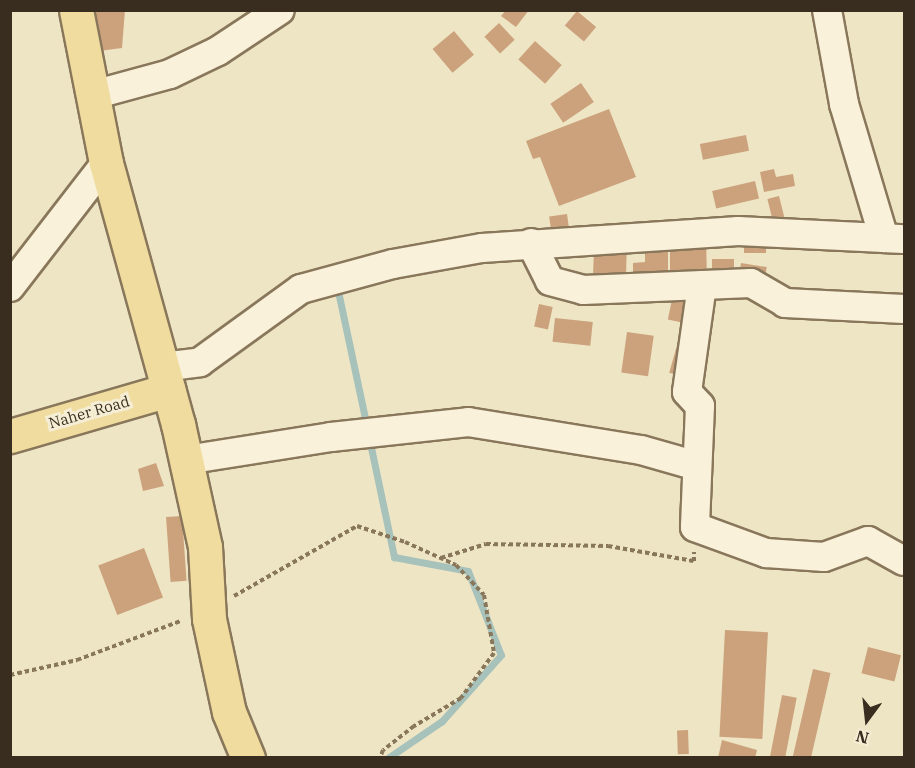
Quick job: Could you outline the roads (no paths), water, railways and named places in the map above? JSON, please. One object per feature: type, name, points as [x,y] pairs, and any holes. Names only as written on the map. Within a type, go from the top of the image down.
[{"type":"main road","points":[[76,10],[106,164],[186,459],[205,547],[208,606],[229,712],[248,758]]},
{"type":"main road","name":"Naher Road","points":[[10,436],[165,379]]},
{"type":"street","points":[[93,95],[170,74],[218,51],[280,10]]},
{"type":"street","points":[[165,379],[200,362],[301,290],[393,264],[531,243],[738,231],[894,238],[844,104],[827,10]]},
{"type":"street","points":[[10,287],[106,164]]},
{"type":"street","points":[[531,243],[550,281],[583,290],[751,283],[785,303],[904,309]]},
{"type":"street","points":[[702,285],[687,392],[700,406],[695,527],[766,553],[824,557],[868,541],[904,561]]},
{"type":"street","points":[[186,459],[331,437],[468,423],[641,450],[697,466]]},
{"type":"waterway","points":[[338,291],[367,427]]},
{"type":"waterway","points":[[369,438],[394,557],[468,571],[501,655],[442,721],[388,758]]}]
